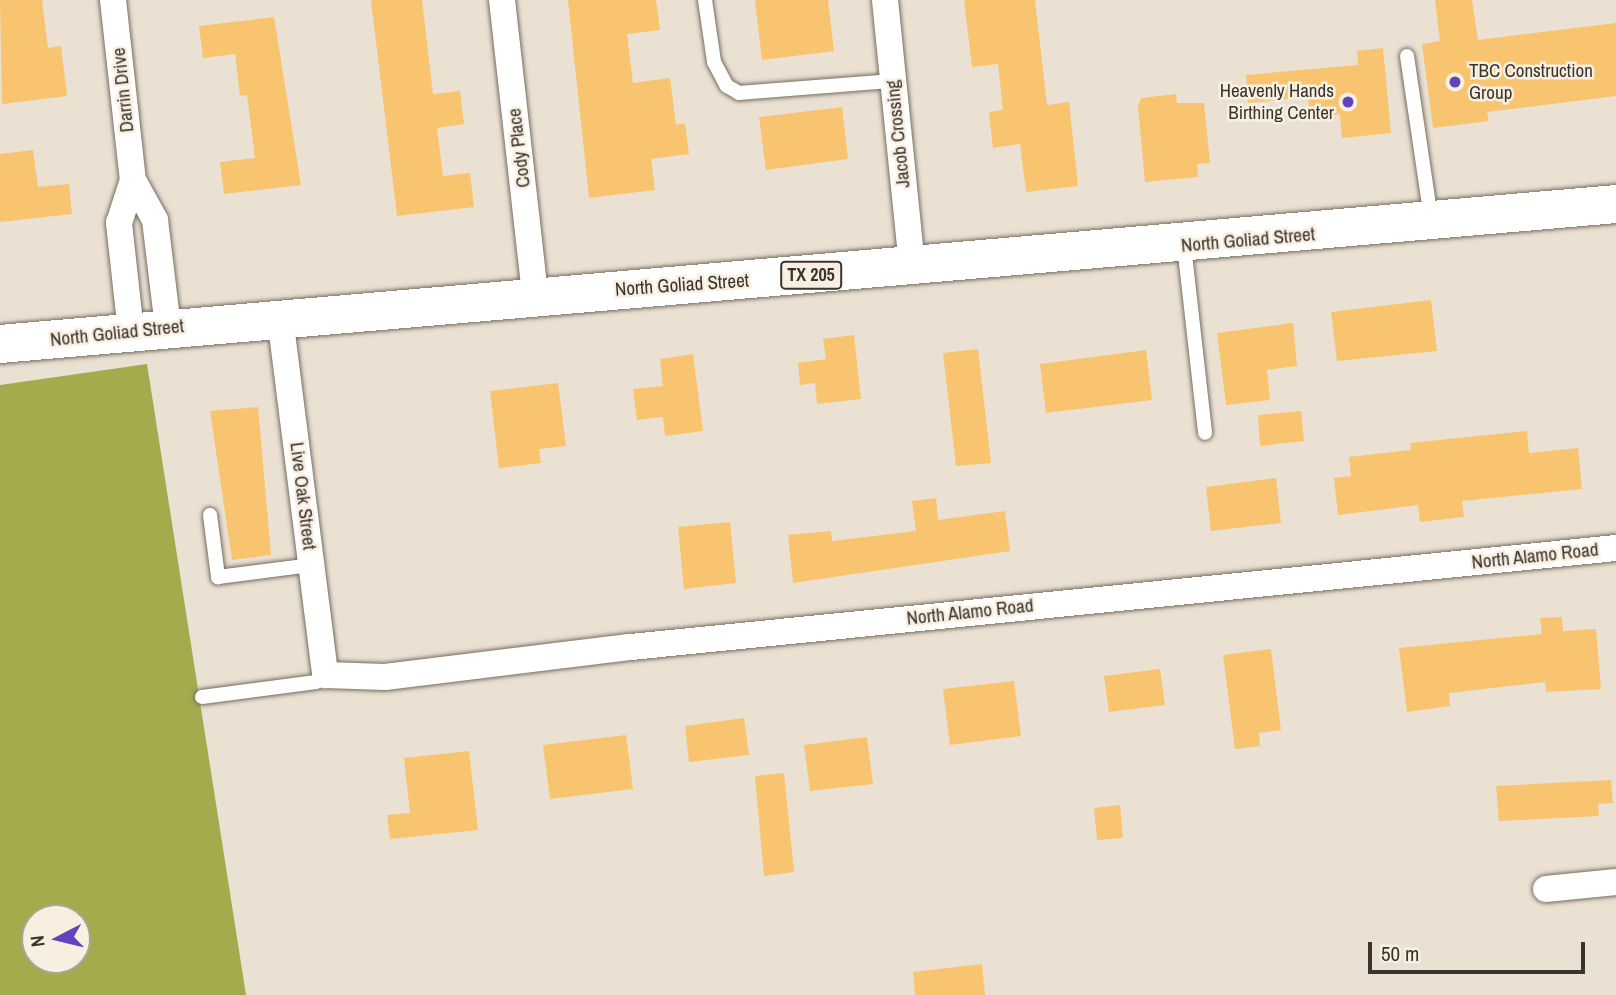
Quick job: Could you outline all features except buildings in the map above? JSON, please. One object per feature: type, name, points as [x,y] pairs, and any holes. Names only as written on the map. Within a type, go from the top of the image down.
[{"type":"main road","name":"North Goliad Street","points":[[0,344],[536,295],[1184,246],[1616,205]]},
{"type":"street","name":"Darrin Drive","points":[[113,0],[133,180],[155,219],[168,328]]},
{"type":"street","name":"Cody Place","points":[[502,0],[536,295]]},
{"type":"street","name":"Jacob Crossing","points":[[885,0],[912,268]]},
{"type":"street","name":"Darrin Drive","points":[[131,332],[119,223],[133,180]]},
{"type":"street","name":"Live Oak Street","points":[[280,317],[325,675]]},
{"type":"street","name":"North Alamo Road","points":[[325,675],[385,677],[631,647],[1616,548]]},
{"type":"street","points":[[1546,888],[1616,882]]},
{"type":"lane","points":[[705,0],[714,62],[727,86],[739,93],[893,80]]},
{"type":"lane","points":[[1407,56],[1432,222]]},
{"type":"lane","points":[[1184,246],[1205,433]]},
{"type":"lane","points":[[210,515],[218,578],[312,565]]},
{"type":"lane","points":[[202,697],[316,682],[325,675]]},
{"type":"green space","points":[[147,364],[246,995],[0,995],[0,385]]},
{"type":"place","name":"TBC Construction Group","points":[[1455,82]]},
{"type":"place","name":"Heavenly Hands Birthing Center","points":[[1348,102]]}]
